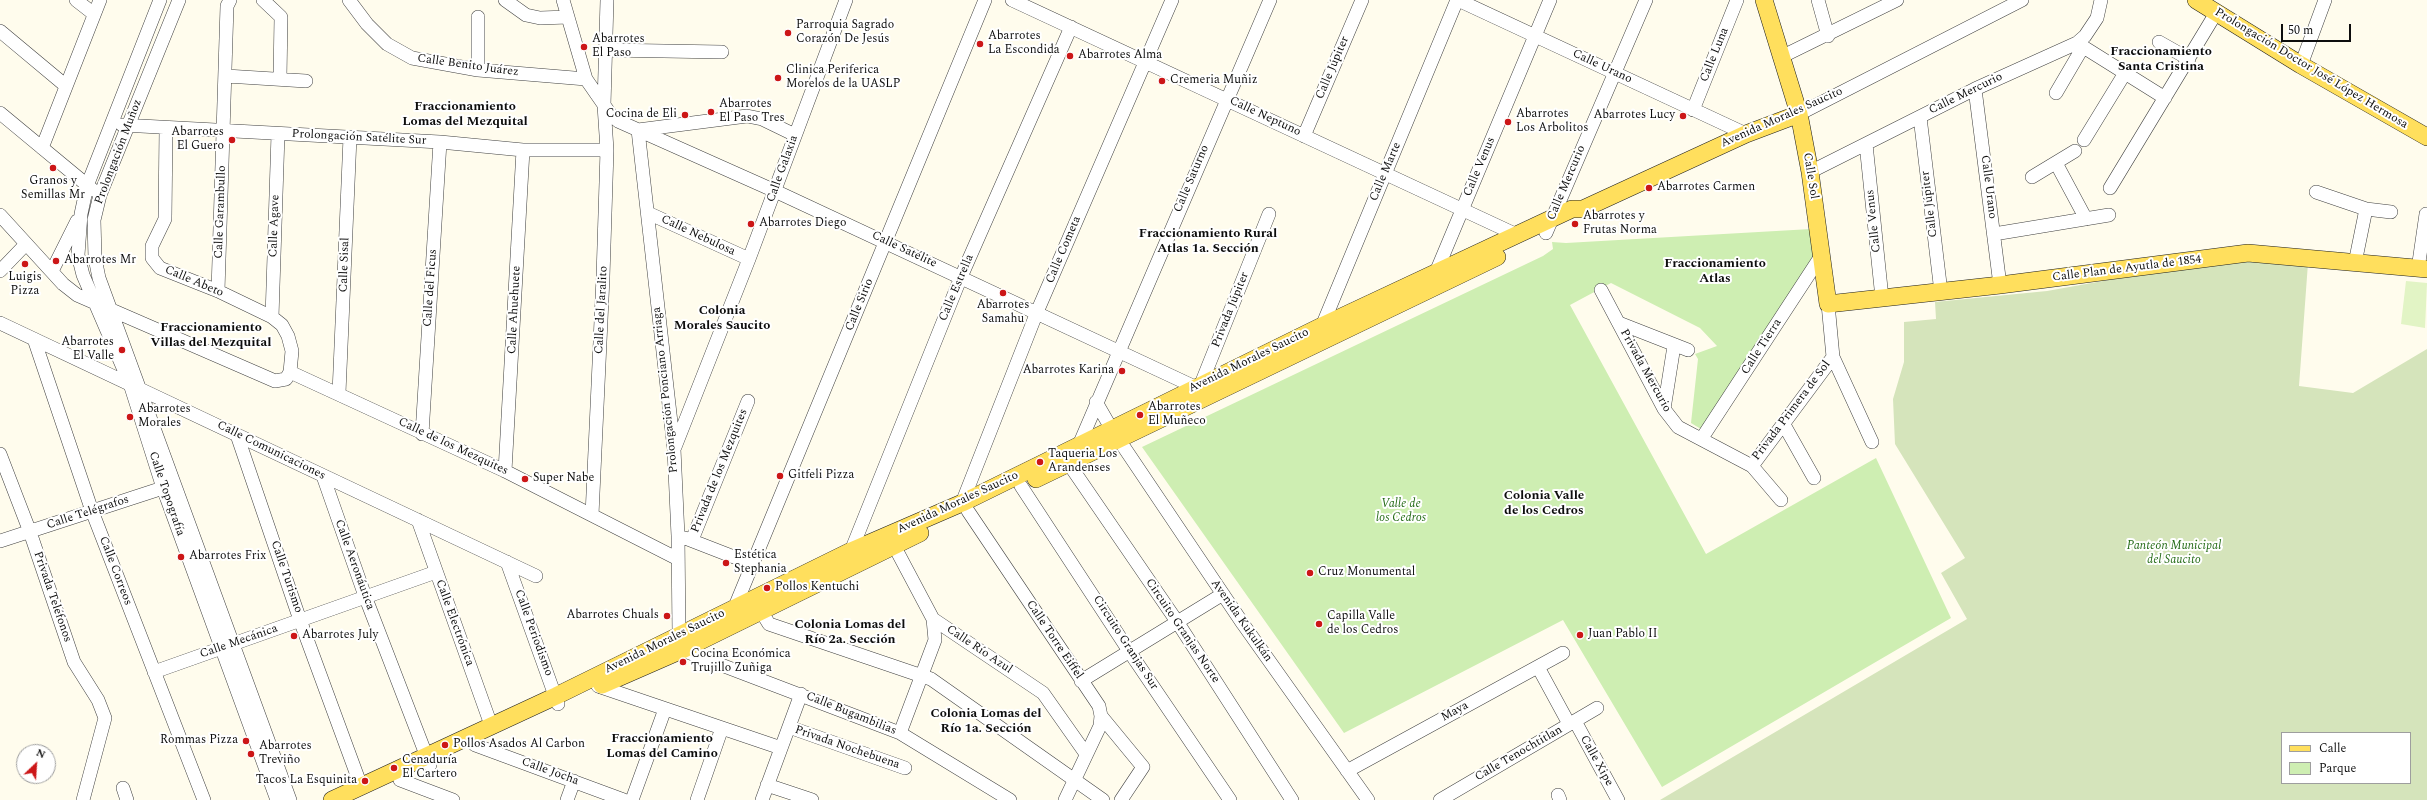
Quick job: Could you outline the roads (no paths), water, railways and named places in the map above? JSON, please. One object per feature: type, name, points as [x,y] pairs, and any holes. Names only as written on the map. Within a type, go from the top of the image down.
[{"type":"main road","name":"Calle Sol","points":[[1764,0],[1799,114],[1810,172],[1828,304]]},
{"type":"main road","name":"Prolongación Doctor José López Hermosa","points":[[2196,0],[2301,65],[2427,138]]},
{"type":"main road","name":"Avenida Morales Saucito","points":[[332,800],[400,780],[428,760],[475,745],[557,700],[680,643],[761,611],[891,540],[965,507],[1021,486],[1069,464],[1115,434],[1322,326],[1386,303],[1429,290],[1549,226],[1572,210],[1583,209],[1746,134],[1799,114]]},
{"type":"main road","name":"Avenida Morales Saucito","points":[[1199,390],[1315,344],[1436,273],[1517,235],[1549,226]]},
{"type":"main road","name":"Calle Plan de Ayutla de 1854","points":[[1828,304],[2000,285],[2248,253],[2422,269]]},
{"type":"main road","name":"Avenida Morales Saucito","points":[[965,507],[1079,445],[1115,434]]},
{"type":"main road","name":"Avenida Morales Saucito","points":[[359,793],[428,760],[491,726],[557,700],[598,686],[680,643],[734,609],[851,551],[891,540]]},
{"type":"street","points":[[76,0],[94,14]]},
{"type":"street","points":[[42,148],[100,0]]},
{"type":"street","name":"Prolongación Muñoz","points":[[94,302],[83,275],[78,255],[81,214],[87,186],[160,0]]},
{"type":"street","name":"Prolongación Muñoz","points":[[110,308],[99,278],[95,258],[94,220],[100,195],[129,126],[178,0]]},
{"type":"street","points":[[230,0],[228,6],[226,76],[306,80]]},
{"type":"street","points":[[264,0],[281,17],[280,78]]},
{"type":"street","name":"Calle Benito Juárez","points":[[349,0],[367,24],[387,44],[412,58],[478,70],[586,79]]},
{"type":"street","points":[[505,0],[526,15],[540,18],[568,17]]},
{"type":"street","name":"Calle Satélite","points":[[563,0],[586,79],[604,105],[618,121],[774,190],[1037,312],[1199,390]]},
{"type":"street","name":"Calle del Jaralito","points":[[592,515],[607,150],[604,105],[607,0]]},
{"type":"street","name":"Calle Galaxia","points":[[674,449],[749,259],[846,0]]},
{"type":"street","name":"Calle Sirio","points":[[734,609],[986,0]]},
{"type":"street","name":"Calle Neptuno","points":[[1012,0],[1517,235]]},
{"type":"street","name":"Calle Cometa","points":[[965,507],[1037,312],[1172,0]]},
{"type":"street","name":"Calle Saturno","points":[[1079,445],[1096,402],[1270,0]]},
{"type":"street","name":"Calle Júpiter","points":[[1304,136],[1362,0]]},
{"type":"street","name":"Calle Urano","points":[[1457,0],[1746,134]]},
{"type":"street","name":"Calle Marte","points":[[1315,344],[1457,0]]},
{"type":"street","name":"Calle Venus","points":[[1429,290],[1550,0]]},
{"type":"street","name":"Calle Mercurio","points":[[1549,226],[1646,0]]},
{"type":"street","name":"Calle Luna","points":[[1693,110],[1737,0]]},
{"type":"street","points":[[1818,0],[1828,36]]},
{"type":"street","points":[[1781,57],[1828,36],[1897,0]]},
{"type":"street","name":"Avenida Morales Saucito","points":[[1799,114],[2022,0]]},
{"type":"street","name":"Calle Mercurio","points":[[1810,172],[1975,89],[2080,45],[2097,18],[2102,0]]},
{"type":"street","points":[[2301,65],[2325,0]]},
{"type":"street","points":[[2110,188],[2216,13]]},
{"type":"street","points":[[478,17],[478,70]]},
{"type":"street","name":"Calle Estrella","points":[[851,551],[961,277],[1071,27]]},
{"type":"street","points":[[0,31],[66,86]]},
{"type":"street","points":[[2159,42],[2188,59]]},
{"type":"street","points":[[2056,93],[2080,45],[2165,98]]},
{"type":"street","points":[[606,50],[722,52]]},
{"type":"street","points":[[2084,140],[2125,73]]},
{"type":"street","name":"Calle Garambullo","points":[[218,291],[226,76]]},
{"type":"street","name":"Calle Urano","points":[[1975,89],[2000,285]]},
{"type":"street","points":[[0,113],[87,186],[100,195]]},
{"type":"street","points":[[638,130],[747,116],[762,119],[795,135]]},
{"type":"street","name":"Calle Júpiter","points":[[1920,117],[1941,292]]},
{"type":"street","name":"Prolongación Satélite Sur","points":[[111,124],[223,132],[440,142],[523,150],[607,150]]},
{"type":"street","name":"Calle Abeto","points":[[166,128],[165,219],[152,246],[152,258],[160,268],[218,291],[272,317]]},
{"type":"street","name":"Prolongación Ponciano Arriaga","points":[[638,130],[674,449],[678,536],[680,643]]},
{"type":"street","name":"Calle Agave","points":[[272,317],[278,134]]},
{"type":"street","name":"Calle Sisal","points":[[339,393],[350,137]]},
{"type":"street","name":"Calle del Ficus","points":[[422,434],[440,142]]},
{"type":"street","name":"Calle Venus","points":[[1866,144],[1882,298]]},
{"type":"street","name":"Calle Ahuehuete","points":[[505,471],[523,150]]},
{"type":"street","points":[[2032,177],[2075,151]]},
{"type":"street","points":[[2056,163],[2086,219]]},
{"type":"street","points":[[2316,192],[2366,209],[2391,212]]},
{"type":"street","points":[[2355,263],[2366,209]]},
{"type":"street","name":"Calle Nebulosa","points":[[648,213],[749,259]]},
{"type":"street","points":[[52,271],[81,214]]},
{"type":"street","name":"Privada Júpiter","points":[[1199,390],[1270,214]]},
{"type":"street","points":[[2422,269],[2426,214]]},
{"type":"street","points":[[0,215],[26,244],[77,295],[276,381],[286,379],[290,372],[292,351],[288,336],[282,325],[272,317]]},
{"type":"street","points":[[1994,234],[2109,215]]},
{"type":"street","points":[[0,271],[26,244]]},
{"type":"street","name":"Calle Tierra","points":[[1702,438],[1821,256]]},
{"type":"street","name":"Privada Mercurio","points":[[1601,290],[1664,409],[1678,427],[1702,438],[1752,466]]},
{"type":"street","name":"Calle Topografía","points":[[94,302],[135,387]]},
{"type":"street","name":"Calle Sol","points":[[1828,304],[1833,357],[1872,442]]},
{"type":"street","name":"Calle Topografía","points":[[110,308],[221,648],[277,800]]},
{"type":"street","points":[[1619,323],[1674,346],[1688,350]]},
{"type":"street","name":"Calle Comunicaciones","points":[[4,327],[34,339],[536,576]]},
{"type":"street","name":"Calle Correos","points":[[34,339],[92,511],[204,800]]},
{"type":"street","points":[[1664,409],[1674,346]]},
{"type":"street","name":"Privada Primera de Sol","points":[[1752,466],[1833,357]]},
{"type":"street","name":"Calle de los Mezquites","points":[[290,372],[339,393],[422,434],[505,471],[678,559]]},
{"type":"street","name":"Privada de los Mezquites","points":[[692,540],[748,401]]},
{"type":"street","points":[[1096,402],[1115,434]]},
{"type":"street","points":[[1783,423],[1814,478]]},
{"type":"street","name":"Avenida Kukulkán","points":[[1115,434],[1223,594],[1368,800]]},
{"type":"street","name":"Calle Turismo","points":[[237,435],[359,793]]},
{"type":"street","name":"Privada Teléfonos","points":[[0,454],[30,532],[74,662],[98,700],[105,718],[83,800]]},
{"type":"street","name":"Circuito Granjas Norte","points":[[1069,464],[1178,623],[1292,800]]},
{"type":"street","points":[[1752,466],[1781,500]]},
{"type":"street","name":"Calle Aeronáutica","points":[[323,476],[365,596],[428,760]]},
{"type":"street","name":"Calle Topografía","points":[[169,486],[234,644],[290,800]]},
{"type":"street","name":"Calle Telégrafos","points":[[0,541],[169,486]]},
{"type":"street","name":"Circuito Granjas Sur","points":[[1021,486],[1129,651],[1230,800]]},
{"type":"street","name":"Calle Torre Eiffel","points":[[965,507],[1099,706],[1101,716],[1143,766],[1121,800]]},
{"type":"street","name":"Calle Electrónica","points":[[418,520],[491,726]]},
{"type":"street","points":[[678,536],[692,540],[752,564]]},
{"type":"street","name":"Calle Río Azul","points":[[891,540],[933,619],[1043,693],[1086,754]]},
{"type":"street","name":"Calle Periodismo","points":[[507,562],[557,700]]},
{"type":"street","name":"Calle Mecánica","points":[[154,672],[436,572]]},
{"type":"street","points":[[1081,680],[1178,623],[1223,594]]},
{"type":"street","points":[[761,611],[769,624],[931,679],[1103,800]]},
{"type":"street","points":[[900,733],[923,676],[935,640],[933,619]]},
{"type":"street","name":"Calle Bugambilias","points":[[680,643],[801,694],[900,733],[1010,800]]},
{"type":"street","name":"Maya","points":[[1348,771],[1563,653]]},
{"type":"street","name":"Calle Xipe","points":[[1538,667],[1618,800]]},
{"type":"street","points":[[598,686],[781,748]]},
{"type":"street","points":[[762,800],[801,694]]},
{"type":"street","name":"Calle Tenochtitlan","points":[[1440,800],[1597,708]]},
{"type":"street","points":[[632,800],[665,709]]},
{"type":"street","points":[[1065,800],[1100,726],[1101,716]]},
{"type":"street","name":"Privada Nochebuena","points":[[789,727],[905,768]]},
{"type":"street","points":[[697,800],[722,728]]},
{"type":"street","name":"Calle Jocha","points":[[475,745],[624,800]]},
{"type":"street","points":[[400,780],[453,800]]},
{"type":"street","points":[[567,800],[574,781]]},
{"type":"street","points":[[767,785],[812,800]]},
{"type":"place","name":"Parroquia Sagrado Corazón De Jesús","points":[[788,33]]},
{"type":"place","name":"Abarrotes La Escondida","points":[[980,44]]},
{"type":"place","name":"Abarrotes El Paso","points":[[584,47]]},
{"type":"place","name":"Abarrotes Alma","points":[[1070,56]]},
{"type":"place","name":"Clinica Periferica Morelos de la UASLP","points":[[778,78]]},
{"type":"place","name":"Cremeria Muñiz","points":[[1162,81]]},
{"type":"place","name":"Abarrotes El Paso Tres","points":[[711,112]]},
{"type":"place","name":"Cocina de Eli","points":[[685,115]]},
{"type":"place","name":"Abarrotes Lucy","points":[[1683,116]]},
{"type":"place","name":"Abarrotes Los Arbolitos","points":[[1508,122]]},
{"type":"place","name":"Abarrotes El Guero","points":[[232,140]]},
{"type":"place","name":"Granos y Semillas Mr","points":[[53,168]]},
{"type":"place","name":"Abarrotes Carmen","points":[[1649,188]]},
{"type":"place","name":"Abarrotes Diego","points":[[751,224]]},
{"type":"place","name":"Abarrotes y Frutas Norma","points":[[1575,224]]},
{"type":"place","name":"Abarrotes Mr","points":[[56,261]]},
{"type":"place","name":"Luigis Pizza","points":[[25,264]]},
{"type":"place","name":"Abarrotes Samahu","points":[[1003,293]]},
{"type":"place","name":"Abarrotes El Valle","points":[[122,350]]},
{"type":"place","name":"Abarrotes Karina","points":[[1122,371]]},
{"type":"place","name":"Abarrotes El Muñeco","points":[[1140,415]]},
{"type":"place","name":"Abarrotes Morales","points":[[130,417]]},
{"type":"place","name":"Taqueria Los Arandenses","points":[[1040,462]]},
{"type":"place","name":"Gitfeli Pizza","points":[[780,476]]},
{"type":"place","name":"Super Nabe","points":[[525,479]]},
{"type":"place","name":"Abarrotes Frix","points":[[181,557]]},
{"type":"place","name":"Estética Stephania","points":[[726,563]]},
{"type":"place","name":"Cruz Monumental","points":[[1310,573]]},
{"type":"place","name":"Pollos Kentuchi","points":[[767,588]]},
{"type":"place","name":"Abarrotes Chuals","points":[[667,616]]},
{"type":"place","name":"Capilla Valle de los Cedros","points":[[1319,624]]},
{"type":"place","name":"Juan Pablo II","points":[[1580,635]]},
{"type":"place","name":"Abarrotes July","points":[[294,636]]},
{"type":"place","name":"Cocina Económica Trujillo Zuñiga","points":[[683,662]]},
{"type":"place","name":"Rommas Pizza","points":[[246,741]]},
{"type":"place","name":"Pollos Asados Al Carbon","points":[[445,745]]},
{"type":"place","name":"Abarrotes Treviño","points":[[251,754]]},
{"type":"place","name":"Cenaduría El Cartero","points":[[394,768]]},
{"type":"place","name":"Tacos La Esquinita","points":[[365,781]]},
{"type":"district","name":"Fraccionamiento Santa Cristina","points":[[2161,60]]},
{"type":"district","name":"Fraccionamiento Lomas del Mezquital","points":[[465,114]]},
{"type":"district","name":"Fraccionamiento Rural Atlas 1a. Sección","points":[[1208,242]]},
{"type":"district","name":"Fraccionamiento Atlas","points":[[1715,272]]},
{"type":"district","name":"Colonia Morales Saucito","points":[[722,318]]},
{"type":"district","name":"Fraccionamiento Villas del Mezquital","points":[[211,336]]},
{"type":"district","name":"Colonia Valle de los Cedros","points":[[1544,504]]},
{"type":"district","name":"Colonia Lomas del Río 2a. Sección","points":[[850,632]]},
{"type":"district","name":"Colonia Lomas del Río 1a. Sección","points":[[986,722]]},
{"type":"district","name":"Fraccionamiento Lomas del Camino","points":[[662,746]]},
{"type":"park label","name":"Valle de los Cedros","points":[[1401,512]]},
{"type":"park label","name":"Panteón Municipal del Saucito","points":[[2174,554]]}]
